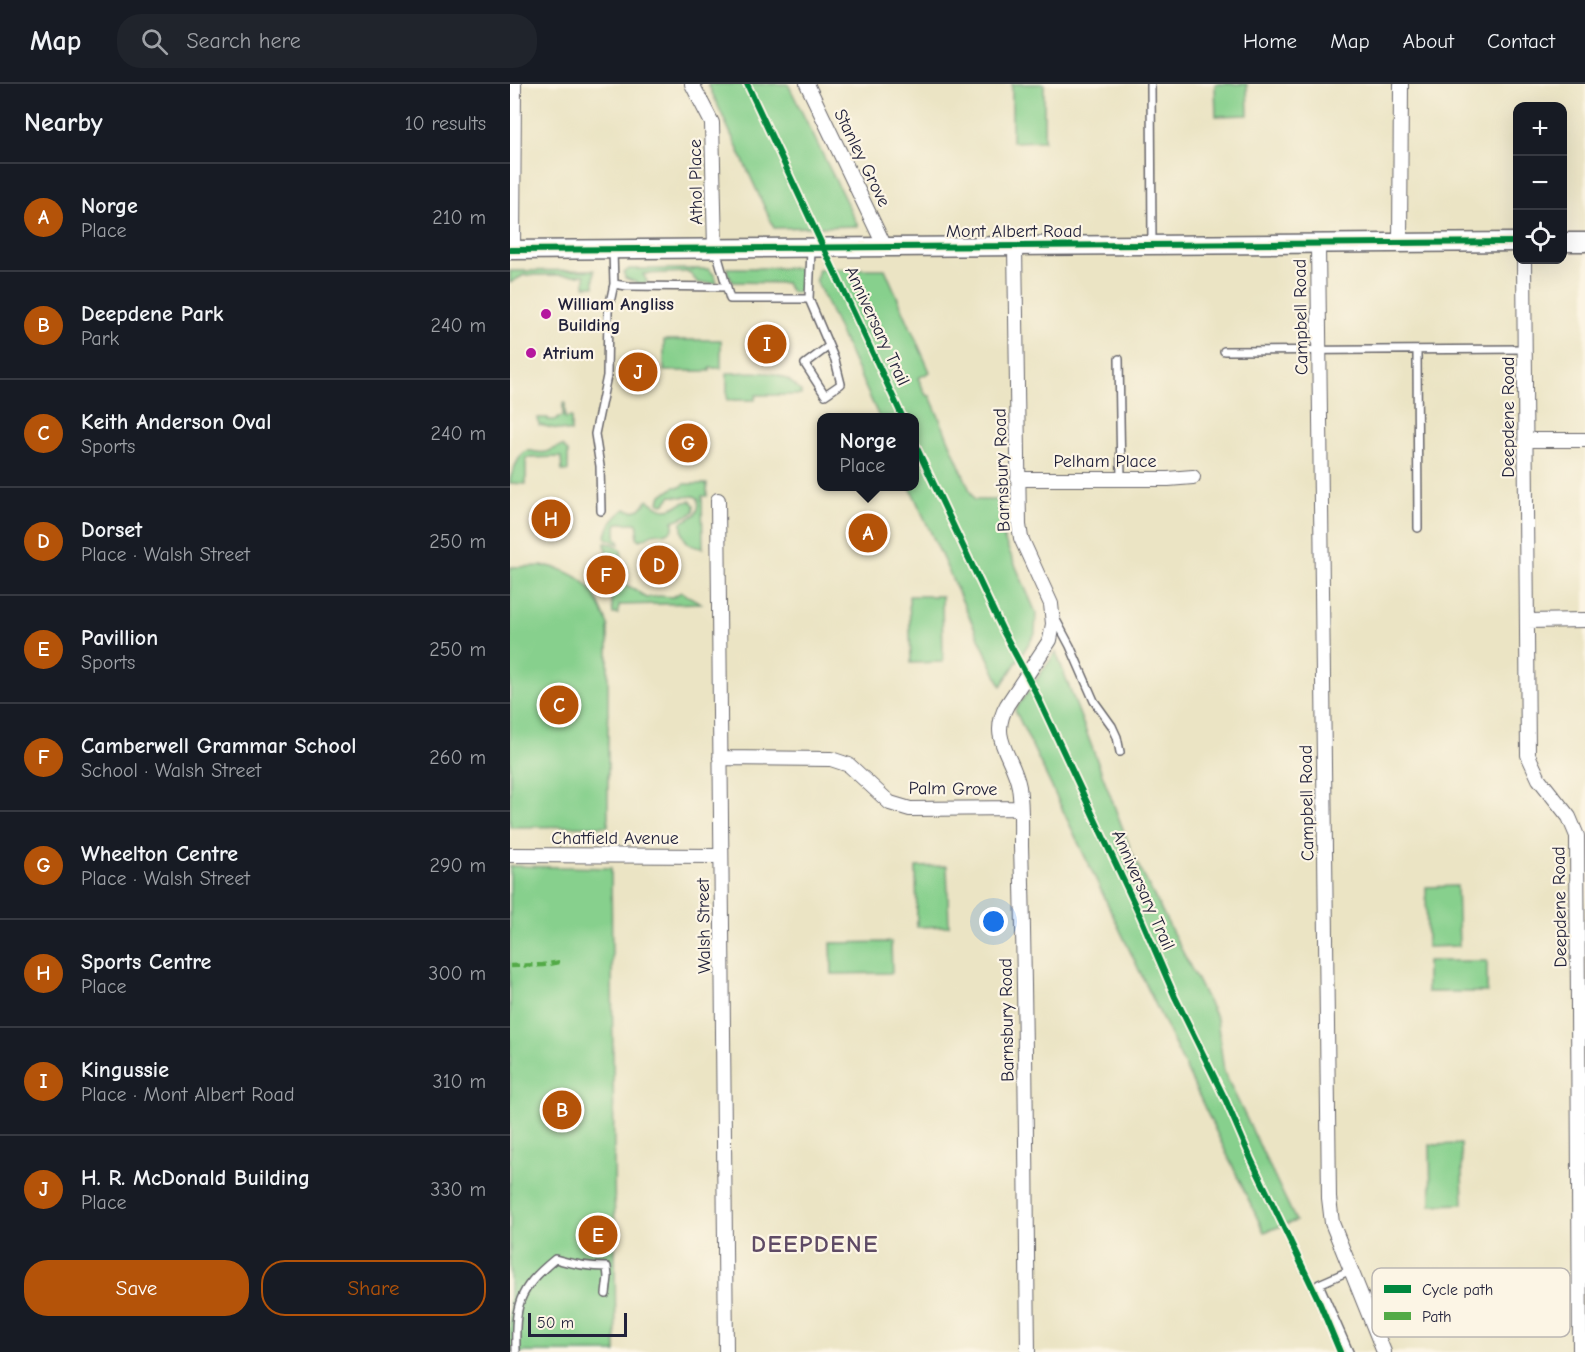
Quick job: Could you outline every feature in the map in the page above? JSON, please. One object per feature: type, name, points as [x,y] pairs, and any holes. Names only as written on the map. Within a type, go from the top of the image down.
[{"type":"main road","name":"Mont Albert Road","points":[[511,250],[1513,242]]},
{"type":"main road","points":[[1567,242],[1585,242]]},
{"type":"street","points":[[511,250],[514,84]]},
{"type":"street","name":"Athol Place","points":[[692,84],[712,123],[715,248]]},
{"type":"street","points":[[1400,243],[1401,84]]},
{"type":"street","name":"Stanley Grove","points":[[811,85],[876,247]]},
{"type":"street","name":"Campbell Road","points":[[1318,244],[1329,1198],[1332,1222],[1372,1322]]},
{"type":"street","name":"Barnsbury Road","points":[[1015,246],[1019,525],[1053,616],[1050,640],[1007,705],[1000,723],[1000,736],[1017,779],[1020,808],[1024,937],[1028,1352]]},
{"type":"street","name":"Deepdene Road","points":[[1524,264],[1528,754],[1539,779],[1569,817],[1577,836],[1581,865],[1582,1279],[1580,1352]]},
{"type":"street","points":[[1526,440],[1585,440]]},
{"type":"street","name":"Pelham Place","points":[[1018,479],[1192,477]]},
{"type":"street","name":"Walsh Street","points":[[718,500],[726,1352]]},
{"type":"street","points":[[1527,621],[1585,620]]},
{"type":"street","name":"Palm Grove","points":[[720,758],[831,759],[849,765],[891,803],[910,809],[1020,808]]},
{"type":"street","name":"Chatfield Avenue","points":[[510,855],[721,856]]},
{"type":"street","name":"Campbell Road","points":[[1378,1337],[1384,1352]]},
{"type":"lane","points":[[1151,84],[1152,245]]},
{"type":"lane","points":[[811,247],[809,299],[829,347],[841,384],[825,395],[805,364],[829,347]]},
{"type":"lane","points":[[601,511],[600,466],[595,434],[607,375],[608,312],[614,284],[613,248]]},
{"type":"lane","points":[[715,248],[730,299],[809,299]]},
{"type":"lane","points":[[614,284],[727,287]]},
{"type":"lane","points":[[1224,351],[1525,349]]},
{"type":"lane","points":[[1417,350],[1418,528]]},
{"type":"lane","points":[[1119,359],[1121,478]]},
{"type":"lane","points":[[1053,616],[1060,625],[1094,701],[1112,726],[1120,752]]},
{"type":"lane","points":[[516,1352],[516,1316],[523,1291],[538,1272],[555,1258],[575,1265],[607,1268],[606,1294]]},
{"type":"lane","points":[[1349,1352],[1319,1284],[1351,1270]]},
{"type":"green space","points":[[708,84],[788,84],[858,226],[774,228]]},
{"type":"green space","points":[[1012,84],[1044,84],[1044,141],[1012,142]]},
{"type":"green space","points":[[1215,84],[1247,84],[1248,115],[1216,116]]},
{"type":"green space","points":[[727,268],[804,268],[804,287],[800,291],[792,292],[786,283],[733,282]]},
{"type":"green space","points":[[629,269],[709,269],[717,283],[698,283],[689,272],[643,274],[648,283],[640,284],[625,278],[624,273]]},
{"type":"green space","points":[[819,269],[885,269],[930,372],[918,378],[926,395],[930,396],[974,500],[1003,500],[1004,539],[1036,613],[1035,634],[1001,686],[912,491],[919,491],[919,413],[877,413],[816,280]]},
{"type":"green space","points":[[594,270],[594,286],[585,286],[585,275],[524,275],[510,283],[510,271]]},
{"type":"green space","points":[[664,340],[721,340],[721,368],[710,368],[710,371],[664,371]]},
{"type":"green space","points":[[758,372],[776,375],[793,384],[801,395],[756,395],[755,400],[727,400],[727,373]]},
{"type":"green space","points":[[565,403],[565,418],[571,417],[571,432],[539,425],[538,418],[557,420],[563,416],[563,404]]},
{"type":"green space","points":[[563,446],[568,452],[568,471],[562,471],[561,457],[526,458],[526,484],[510,483],[516,465],[524,453],[527,451],[543,452]]},
{"type":"green space","points":[[684,484],[707,484],[707,496],[702,496],[703,548],[692,546],[686,540],[682,527],[682,522],[697,511],[698,498],[671,496],[664,504],[659,501],[661,495]]},
{"type":"green space","points":[[648,500],[665,509],[691,501],[694,511],[673,521],[673,529],[668,532],[653,534],[639,540],[636,523],[618,523],[616,539],[619,544],[606,538],[610,525],[618,515],[625,509],[633,511],[640,509]]},
{"type":"green space","points":[[605,543],[613,544],[621,549],[624,584],[646,598],[673,597],[681,592],[701,603],[619,605],[618,614],[613,614]]},
{"type":"green space","points":[[548,566],[580,579],[593,593],[608,625],[608,826],[510,827],[510,567]]},
{"type":"green space","points":[[909,596],[942,596],[943,662],[911,663]]},
{"type":"green space","points":[[1056,652],[1132,853],[1217,1019],[1224,1072],[1296,1221],[1264,1232],[1015,710]]},
{"type":"green space","points":[[510,866],[611,868],[616,1352],[510,1352]]},
{"type":"green space","points":[[947,866],[949,926],[917,927],[916,867]]},
{"type":"green space","points":[[1457,886],[1459,946],[1427,947],[1426,887]]},
{"type":"green space","points":[[891,942],[892,973],[832,974],[831,943]]},
{"type":"green space","points":[[1427,961],[1487,961],[1487,992],[1427,992]]},
{"type":"green space","points":[[1461,1144],[1463,1204],[1431,1205],[1430,1145]]},
{"type":"marked path","points":[[510,966],[560,962]]},
{"type":"cycle path","name":"Anniversary Trail","points":[[747,84],[901,413]]},
{"type":"cycle path","points":[[510,250],[1513,242]]},
{"type":"cycle path","name":"Anniversary Trail","points":[[919,453],[1003,631],[1035,691],[1141,918],[1175,997],[1317,1297],[1340,1352]]},
{"type":"place","name":"William Angliss Building","points":[[546,314]]},
{"type":"place","name":"Kingussie","points":[[767,344]]},
{"type":"place","name":"Atrium","points":[[531,353]]},
{"type":"place","name":"H. R. McDonald Building","points":[[638,372]]},
{"type":"place","name":"Wheelton Centre","points":[[688,443]]},
{"type":"place","name":"Sports Centre","points":[[551,519]]},
{"type":"place","name":"Norge","points":[[868,533]]},
{"type":"place","name":"Dorset","points":[[659,565]]},
{"type":"place","name":"Camberwell Grammar School","points":[[606,575]]},
{"type":"place","name":"Keith Anderson Oval","points":[[559,705]]},
{"type":"place","name":"Deepdene Park","points":[[562,1110]]},
{"type":"place","name":"Pavillion","points":[[598,1235]]},
{"type":"district","name":"DEEPDENE","points":[[815,1244]]}]
